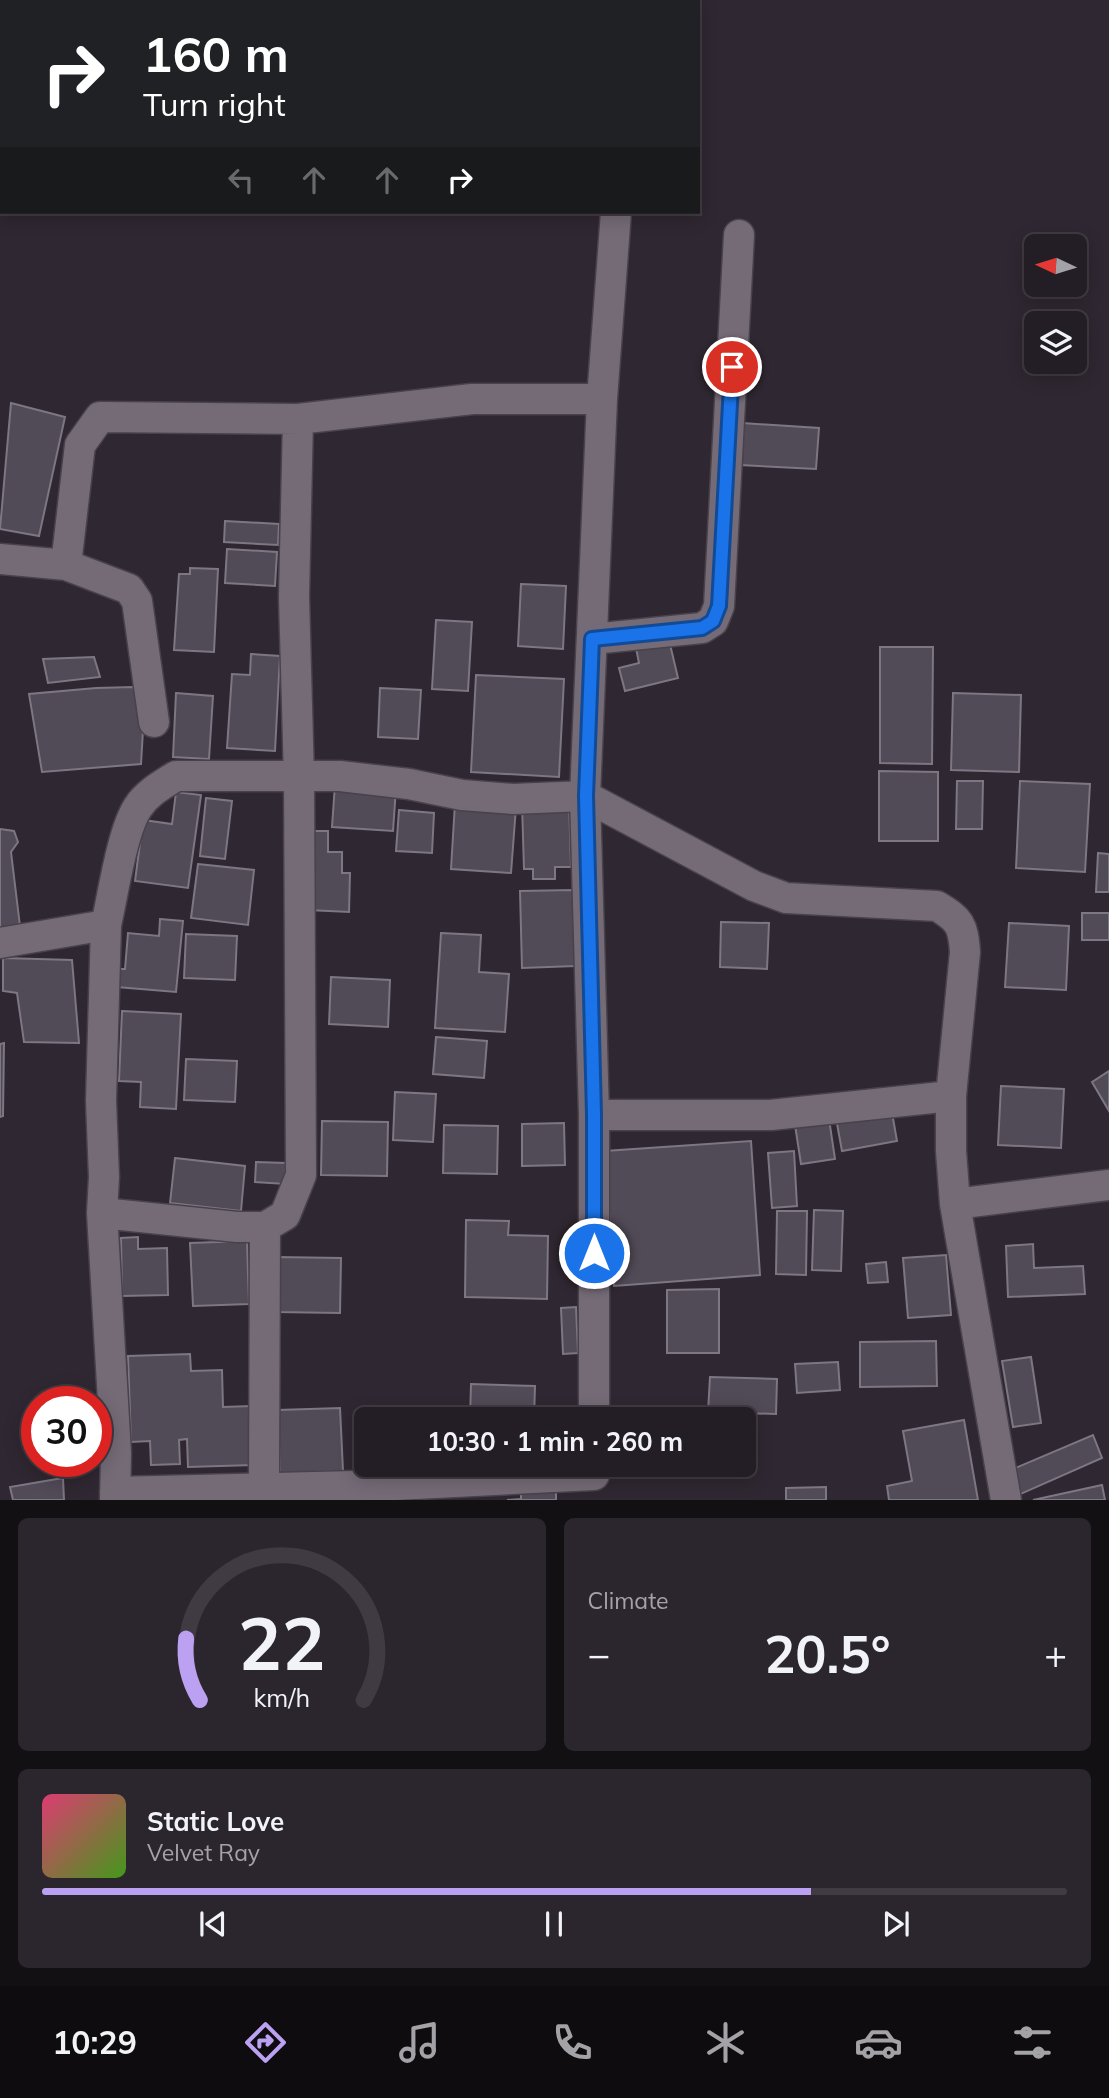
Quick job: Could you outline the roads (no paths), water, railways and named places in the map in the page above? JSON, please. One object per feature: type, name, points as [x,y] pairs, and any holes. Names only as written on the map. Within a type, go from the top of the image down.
[{"type":"street","points":[[594,1407],[594,1115],[586,796],[602,399],[616,214]]},
{"type":"street","points":[[592,639],[702,628],[713,621],[719,606],[739,235]]},
{"type":"street","points":[[66,565],[80,445],[100,416],[298,419],[472,399],[602,399]]},
{"type":"street","points":[[103,1213],[237,1227],[265,1227],[285,1215],[301,1175],[299,778],[294,597],[298,419]]},
{"type":"street","points":[[0,559],[66,565],[129,589],[137,601],[154,722]]},
{"type":"street","points":[[594,1480],[264,1488],[115,1496],[116,1453],[103,1213],[102,1101],[106,925],[127,832],[137,808],[154,789],[176,776],[340,776],[409,784],[462,795],[513,799],[586,796],[786,898],[937,906],[954,916],[963,930],[965,952],[951,1096],[955,1204],[1006,1500]]},
{"type":"street","points":[[0,943],[106,925]]},
{"type":"street","points":[[594,1115],[771,1115],[951,1096]]},
{"type":"street","points":[[955,1204],[1109,1185]]},
{"type":"street","points":[[264,1488],[265,1227]]}]
